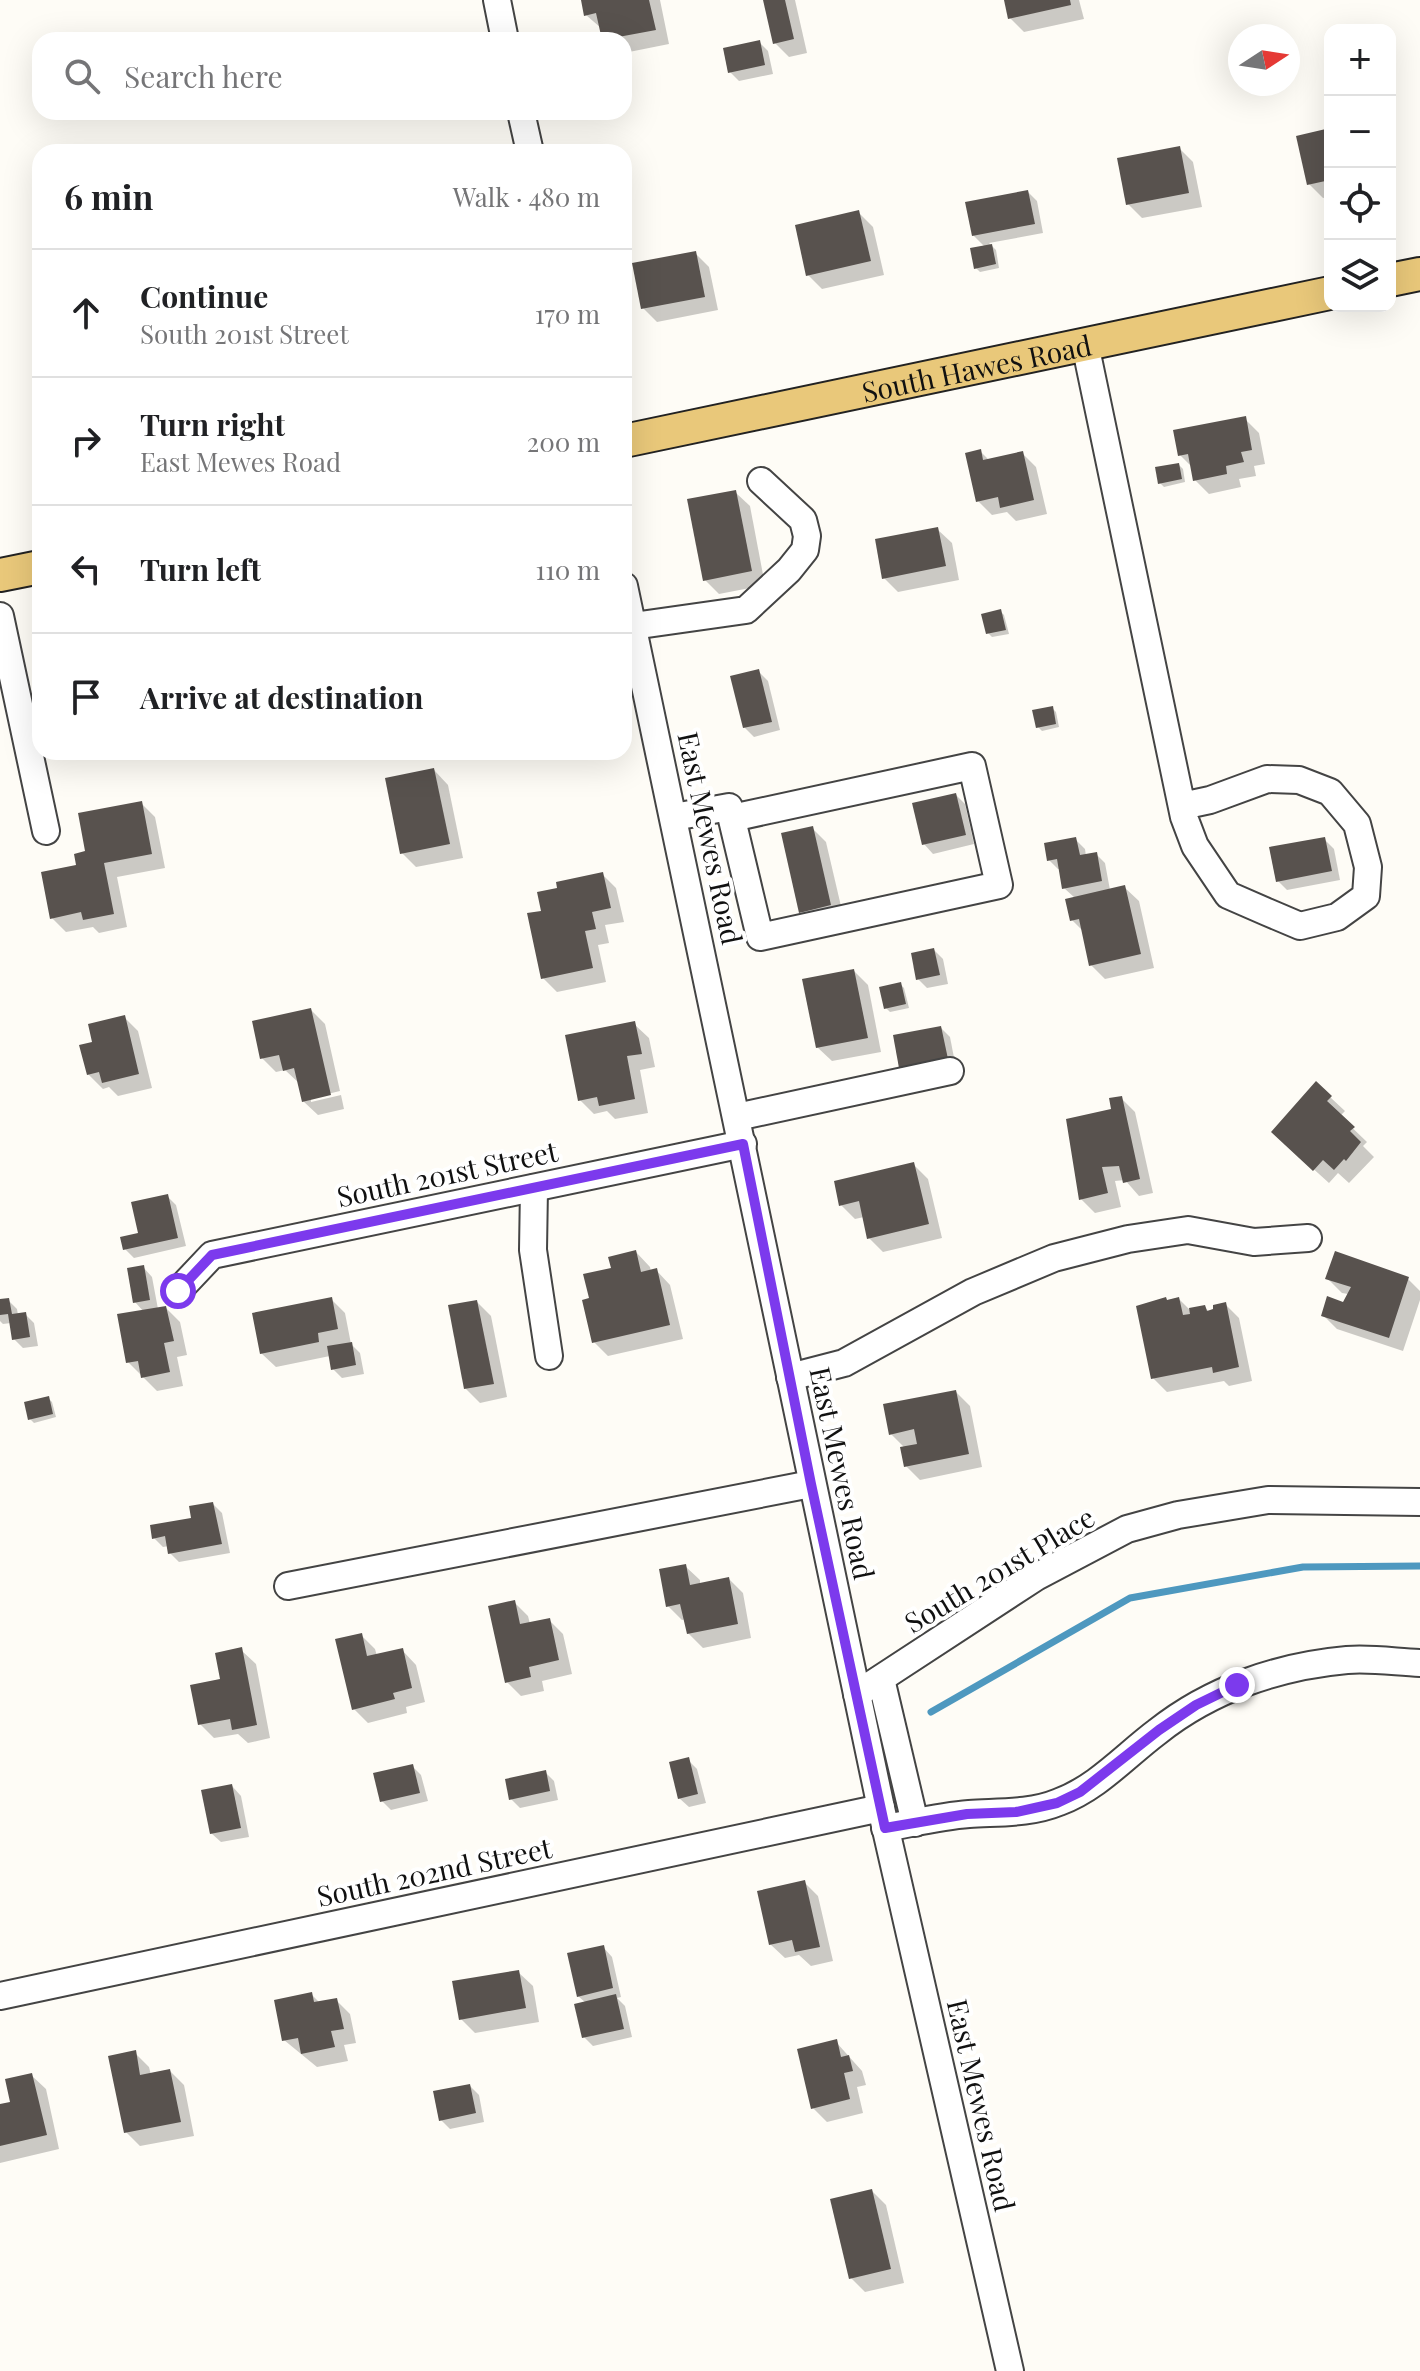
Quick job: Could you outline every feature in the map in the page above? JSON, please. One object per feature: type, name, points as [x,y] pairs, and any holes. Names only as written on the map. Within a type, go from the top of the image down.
[{"type":"main road","points":[[1396,279],[1420,274]]},
{"type":"main road","name":"South Hawes Road","points":[[632,439],[1324,294]]},
{"type":"main road","points":[[0,575],[32,569]]},
{"type":"street","points":[[497,0],[503,32]]},
{"type":"street","points":[[523,120],[528,144]]},
{"type":"street","points":[[1085,344],[1182,806],[1195,846],[1228,895],[1300,926],[1337,917],[1366,896],[1368,867],[1357,824],[1330,792],[1299,780],[1267,779],[1210,800],[1182,806]]},
{"type":"street","points":[[633,626],[746,610],[789,570],[805,550],[807,536],[803,520],[761,481]]},
{"type":"street","points":[[0,616],[46,831]]},
{"type":"street","name":"East Mewes Road","points":[[632,622],[883,1818],[1010,2371]]},
{"type":"street","points":[[674,817],[729,807],[760,937],[999,885],[972,766],[732,818]]},
{"type":"street","points":[[737,1117],[950,1071]]},
{"type":"street","name":"South 201st Street","points":[[178,1291],[212,1255],[743,1144]]},
{"type":"street","points":[[534,1188],[533,1250],[549,1356]]},
{"type":"street","points":[[790,1377],[844,1363],[973,1292],[1054,1258],[1128,1239],[1188,1230],[1254,1242],[1308,1238]]},
{"type":"street","points":[[288,1586],[811,1484]]},
{"type":"street","name":"South 201st Place","points":[[857,1694],[1036,1577],[1127,1529],[1178,1515],[1268,1500],[1420,1502]]},
{"type":"street","name":"South 202nd Street","points":[[0,1996],[883,1818],[915,1823],[967,1814],[1016,1812],[1057,1803],[1099,1779],[1159,1730],[1196,1705],[1237,1685],[1282,1670],[1349,1660],[1420,1663]]},
{"type":"street","points":[[881,1679],[915,1823]]},
{"type":"building","points":[[581,0],[649,0],[656,30],[632,34],[632,32],[600,32],[596,13],[584,16]]},
{"type":"building","points":[[763,0],[785,0],[794,39],[773,44]]},
{"type":"building","points":[[1004,0],[1070,0],[1071,5],[1008,19]]},
{"type":"building","points":[[760,40],[765,65],[728,73],[723,48]]},
{"type":"building","points":[[1324,129],[1324,181],[1307,185],[1296,136]]},
{"type":"building","points":[[1180,146],[1189,193],[1126,205],[1117,158]]},
{"type":"building","points":[[1028,190],[1035,224],[972,236],[965,202]]},
{"type":"building","points":[[859,210],[871,261],[806,276],[795,225]]},
{"type":"building","points":[[992,244],[996,264],[974,269],[970,248]]},
{"type":"building","points":[[696,251],[705,297],[641,309],[632,263]]},
{"type":"building","points":[[1246,416],[1252,450],[1241,452],[1244,462],[1226,466],[1227,474],[1193,481],[1188,454],[1178,456],[1173,430]]},
{"type":"building","points":[[981,449],[983,460],[1023,451],[1034,500],[1000,508],[998,497],[976,502],[965,453]]},
{"type":"building","points":[[1179,463],[1182,479],[1158,484],[1155,467]]},
{"type":"building","points":[[736,490],[752,571],[703,581],[687,499]]},
{"type":"building","points":[[938,527],[946,566],[882,579],[875,539]]},
{"type":"building","points":[[1001,609],[1006,630],[986,634],[981,614]]},
{"type":"building","points":[[759,669],[772,722],[743,728],[730,676]]},
{"type":"building","points":[[1053,706],[1056,724],[1036,728],[1032,710]]},
{"type":"building","points":[[434,768],[450,844],[400,854],[385,778]]},
{"type":"building","points":[[956,793],[966,835],[922,845],[912,803]]},
{"type":"building","points":[[142,801],[152,854],[104,863],[114,914],[83,920],[81,912],[50,919],[41,872],[76,865],[74,854],[85,851],[78,813]]},
{"type":"building","points":[[813,826],[831,905],[799,913],[781,833]]},
{"type":"building","points":[[1076,837],[1080,855],[1097,852],[1102,881],[1062,889],[1057,859],[1047,861],[1044,843]]},
{"type":"building","points":[[1325,837],[1332,871],[1276,882],[1269,847]]},
{"type":"building","points":[[603,872],[611,908],[592,912],[596,929],[585,931],[593,968],[541,979],[527,913],[541,911],[537,892],[557,888],[556,882]]},
{"type":"building","points":[[1125,885],[1141,954],[1089,966],[1079,919],[1070,921],[1065,899]]},
{"type":"building","points":[[934,948],[940,975],[916,980],[911,953]]},
{"type":"building","points":[[854,969],[868,1038],[816,1048],[802,979]]},
{"type":"building","points":[[901,982],[906,1004],[884,1009],[879,987]]},
{"type":"building","points":[[311,1008],[331,1095],[302,1102],[294,1068],[283,1071],[279,1055],[260,1059],[252,1021]]},
{"type":"building","points":[[125,1015],[139,1074],[102,1083],[99,1072],[87,1075],[79,1045],[92,1042],[88,1024]]},
{"type":"building","points":[[635,1021],[642,1054],[627,1056],[635,1099],[599,1106],[597,1097],[578,1101],[565,1035]]},
{"type":"building","points":[[941,1026],[948,1059],[899,1068],[893,1035]]},
{"type":"building","points":[[1316,1081],[1332,1096],[1327,1101],[1355,1127],[1350,1131],[1361,1142],[1334,1170],[1323,1160],[1313,1171],[1271,1132]]},
{"type":"building","points":[[1122,1096],[1140,1179],[1123,1183],[1119,1166],[1102,1167],[1108,1193],[1079,1200],[1066,1119],[1111,1109],[1109,1098]]},
{"type":"building","points":[[914,1162],[929,1224],[867,1239],[859,1201],[839,1206],[834,1181]]},
{"type":"building","points":[[168,1194],[178,1238],[123,1250],[120,1237],[138,1233],[131,1202]]},
{"type":"building","points":[[636,1250],[641,1272],[657,1268],[670,1325],[592,1343],[582,1300],[589,1298],[583,1274],[611,1268],[608,1257]]},
{"type":"building","points":[[1335,1251],[1409,1277],[1389,1338],[1321,1316],[1327,1296],[1343,1302],[1351,1287],[1325,1279]]},
{"type":"building","points":[[144,1265],[150,1300],[133,1303],[127,1268]]},
{"type":"building","points":[[332,1297],[338,1329],[318,1333],[319,1342],[260,1354],[252,1313]]},
{"type":"building","points":[[1166,1297],[1167,1300],[1179,1297],[1183,1315],[1190,1314],[1189,1308],[1205,1305],[1207,1311],[1213,1309],[1213,1305],[1226,1302],[1239,1367],[1213,1373],[1212,1367],[1151,1379],[1136,1306]]},
{"type":"building","points":[[9,1298],[12,1314],[26,1312],[30,1337],[12,1340],[8,1314],[0,1315],[0,1299]]},
{"type":"building","points":[[477,1300],[494,1384],[464,1389],[448,1305]]},
{"type":"building","points":[[166,1306],[174,1341],[164,1343],[170,1372],[141,1378],[138,1361],[126,1363],[117,1314]]},
{"type":"building","points":[[352,1342],[356,1365],[331,1370],[327,1346]]},
{"type":"building","points":[[956,1390],[969,1454],[904,1467],[900,1447],[917,1444],[914,1429],[889,1435],[883,1404]]},
{"type":"building","points":[[49,1396],[53,1414],[28,1420],[24,1402]]},
{"type":"building","points":[[213,1502],[222,1544],[168,1554],[165,1536],[152,1539],[150,1525],[191,1518],[189,1506]]},
{"type":"building","points":[[686,1564],[690,1585],[729,1577],[738,1624],[687,1634],[680,1604],[666,1607],[659,1569]]},
{"type":"building","points":[[515,1600],[520,1624],[550,1618],[559,1660],[529,1667],[531,1677],[505,1683],[488,1606]]},
{"type":"building","points":[[362,1633],[367,1656],[403,1648],[412,1688],[393,1693],[395,1699],[352,1710],[335,1639]]},
{"type":"building","points":[[242,1647],[257,1725],[232,1730],[230,1719],[198,1725],[190,1685],[220,1679],[215,1653]]},
{"type":"building","points":[[689,1757],[698,1794],[678,1799],[669,1762]]},
{"type":"building","points":[[413,1764],[420,1793],[380,1802],[373,1773]]},
{"type":"building","points":[[546,1770],[550,1791],[509,1800],[505,1779]]},
{"type":"building","points":[[232,1784],[241,1828],[210,1834],[201,1790]]},
{"type":"building","points":[[805,1880],[820,1947],[795,1952],[792,1940],[769,1945],[757,1891]]},
{"type":"building","points":[[604,1945],[613,1988],[577,1997],[567,1953]]},
{"type":"building","points":[[519,1970],[526,2008],[459,2020],[452,1981]]},
{"type":"building","points":[[312,1992],[314,2002],[337,1998],[344,2029],[331,2031],[335,2047],[301,2054],[298,2038],[282,2041],[274,2000]]},
{"type":"building","points":[[616,1994],[624,2029],[582,2038],[574,2004]]},
{"type":"building","points":[[837,2039],[841,2057],[849,2055],[853,2071],[844,2073],[850,2099],[811,2109],[797,2049]]},
{"type":"building","points":[[136,2050],[140,2075],[170,2069],[181,2122],[124,2133],[108,2056]]},
{"type":"building","points":[[32,2073],[47,2135],[0,2146],[0,2104],[10,2102],[5,2079]]},
{"type":"building","points":[[470,2084],[476,2113],[439,2121],[433,2091]]},
{"type":"building","points":[[872,2189],[891,2269],[849,2279],[830,2199]]},
{"type":"waterway","points":[[931,1712],[1130,1598],[1303,1567],[1420,1566]]},
{"type":"route","points":[[178,1291],[212,1255],[743,1144],[811,1484],[885,1828],[967,1814],[1016,1812],[1057,1803],[1108,1773],[1159,1730],[1196,1705],[1237,1685]]}]
